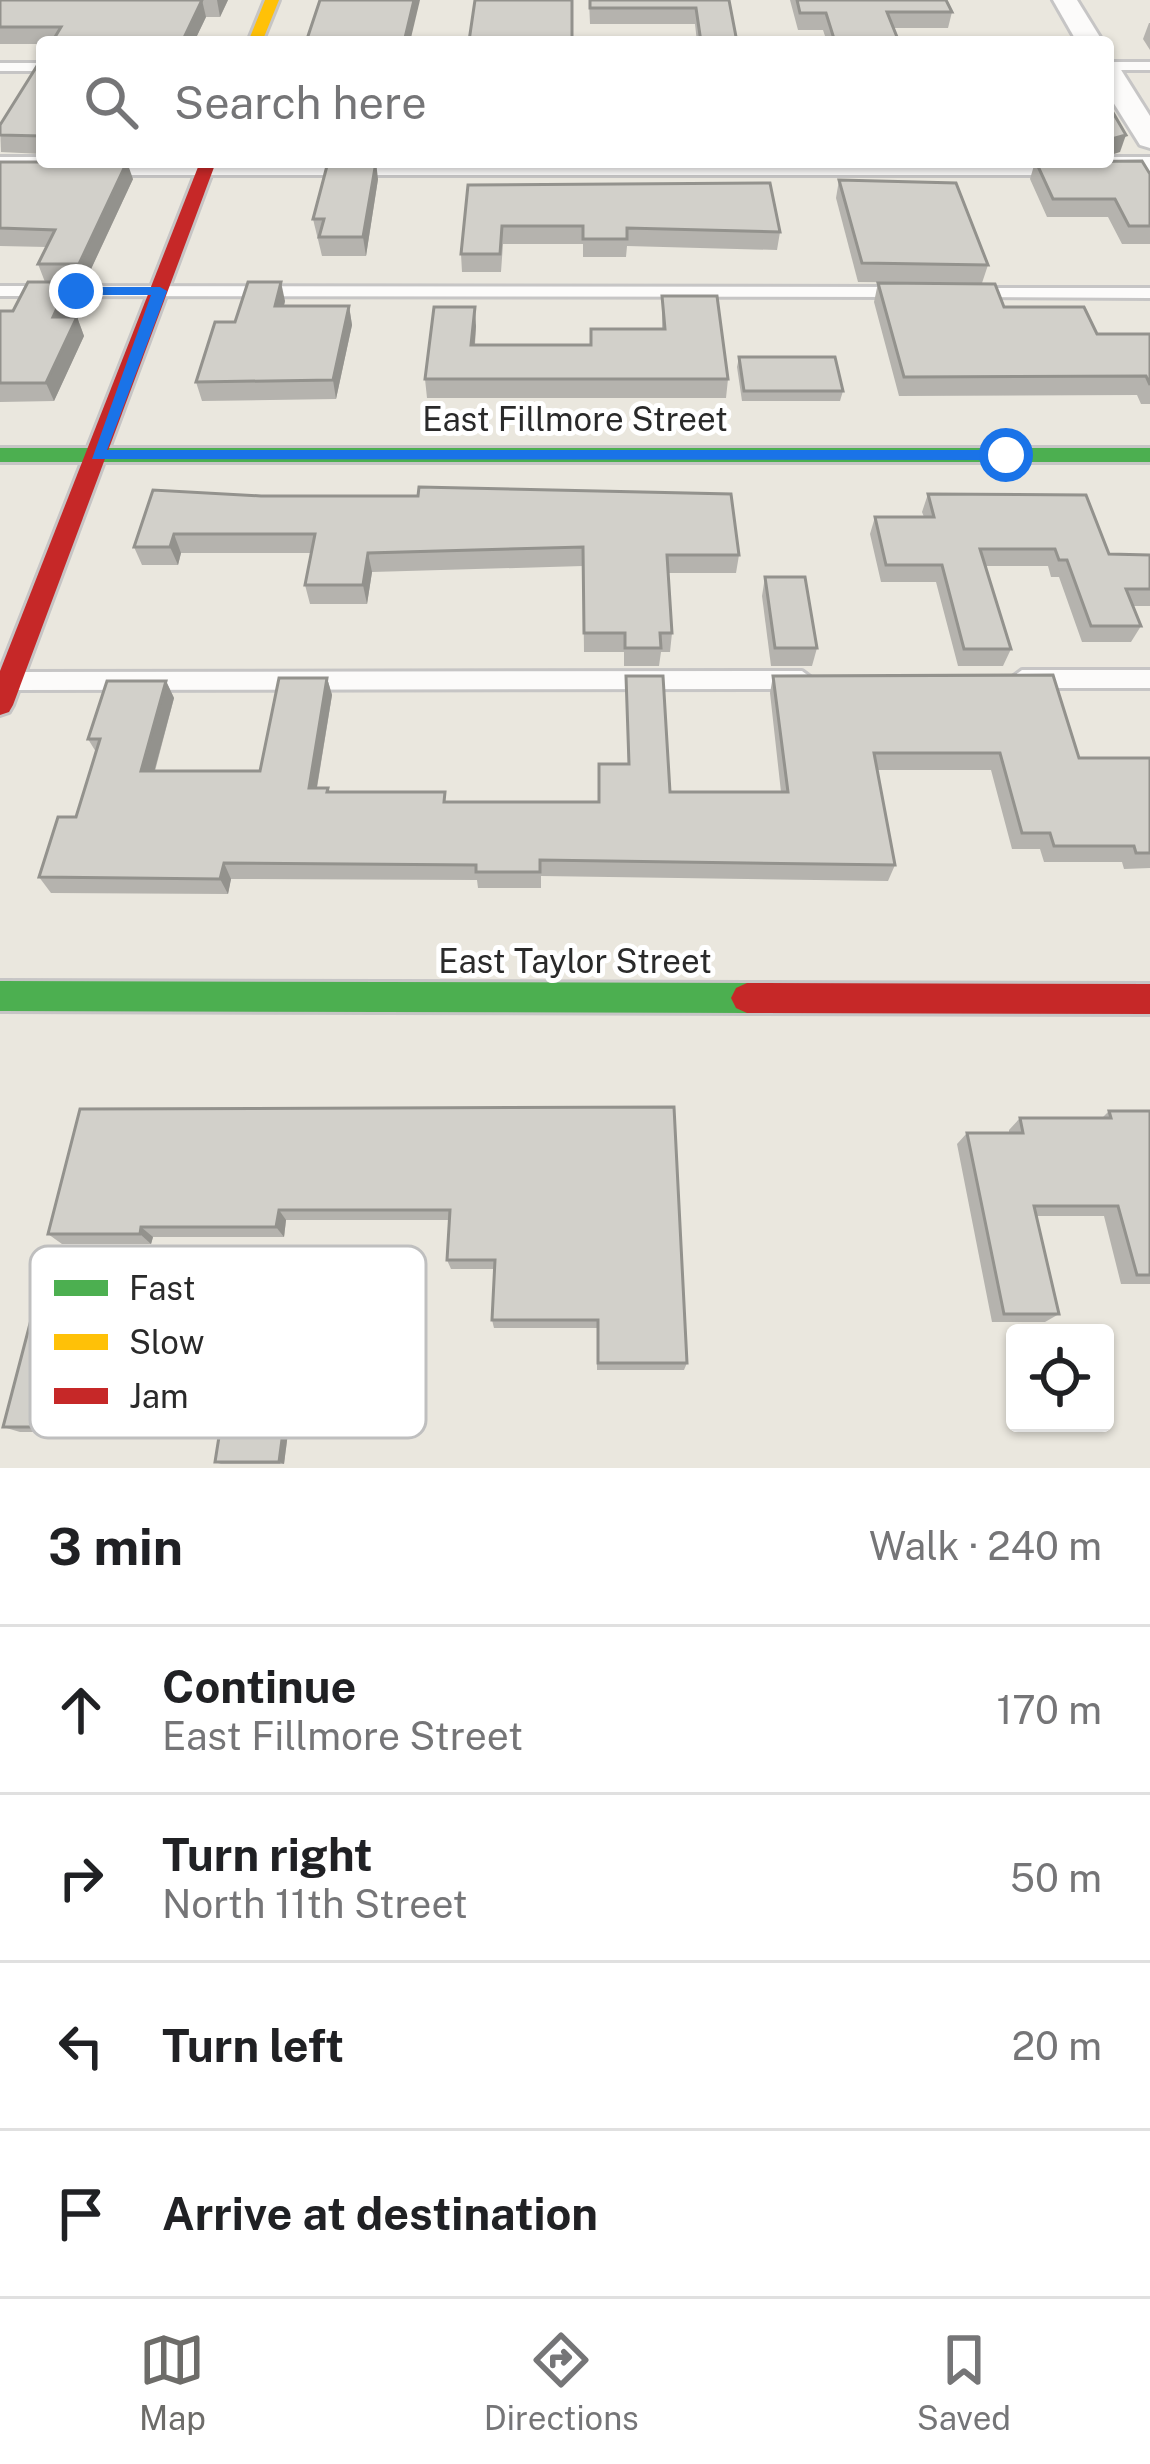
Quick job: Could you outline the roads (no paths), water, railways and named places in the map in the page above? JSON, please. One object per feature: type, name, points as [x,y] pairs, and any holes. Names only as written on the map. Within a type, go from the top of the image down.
[{"type":"street","points":[[257,36],[272,0]]},
{"type":"street","points":[[1065,0],[1086,36]]},
{"type":"street","points":[[1114,79],[1150,139]]},
{"type":"street","points":[[0,166],[36,166]]},
{"type":"street","points":[[1114,166],[1150,166]]},
{"type":"street","points":[[3,689],[98,455],[206,168]]},
{"type":"street","name":"East Fillmore Street","points":[[0,455],[1150,455]]},
{"type":"street","name":"East Taylor Street","points":[[0,996],[1150,999]]},
{"type":"lane","points":[[1114,69],[1150,66]]},
{"type":"lane","points":[[0,67],[36,67]]},
{"type":"lane","points":[[0,291],[913,292]]},
{"type":"lane","points":[[937,292],[1150,293]]},
{"type":"lane","points":[[985,679],[1150,679]]},
{"type":"lane","points":[[3,689],[820,680]]}]
